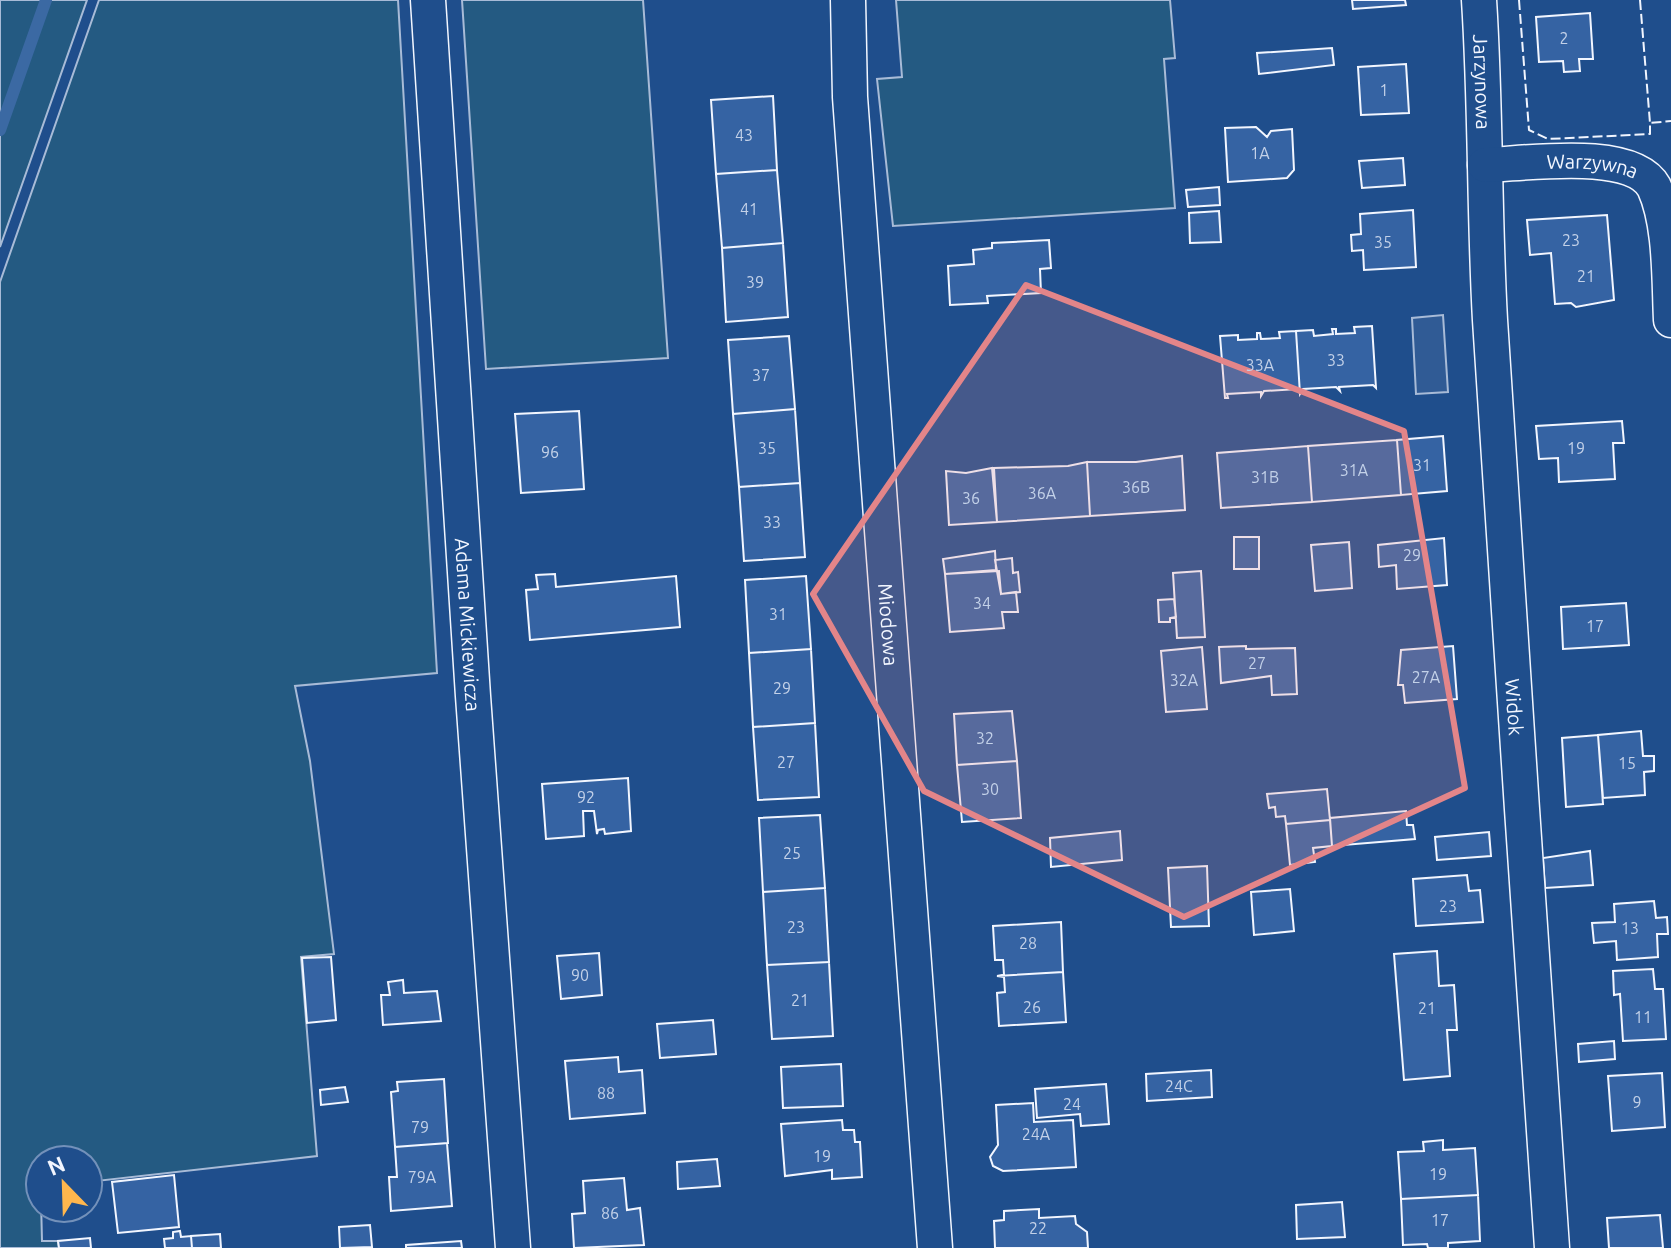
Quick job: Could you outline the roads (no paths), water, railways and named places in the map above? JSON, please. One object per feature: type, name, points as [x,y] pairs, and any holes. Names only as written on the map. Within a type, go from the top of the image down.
[{"type":"street","name":"Adama Mickiewicza","points":[[428,0],[513,1248]]},
{"type":"street","name":"Miodowa","points":[[848,0],[850,97],[935,1248]]},
{"type":"street","name":"Jarzynowa","points":[[1479,0],[1486,114],[1485,165]]},
{"type":"street","name":"Warzywna","points":[[1485,165],[1608,162],[1645,176],[1657,194],[1665,224],[1671,320]]},
{"type":"street","name":"Widok","points":[[1485,165],[1483,202],[1498,459],[1552,1248]]},
{"type":"waterway","points":[[0,130],[46,0]]}]
